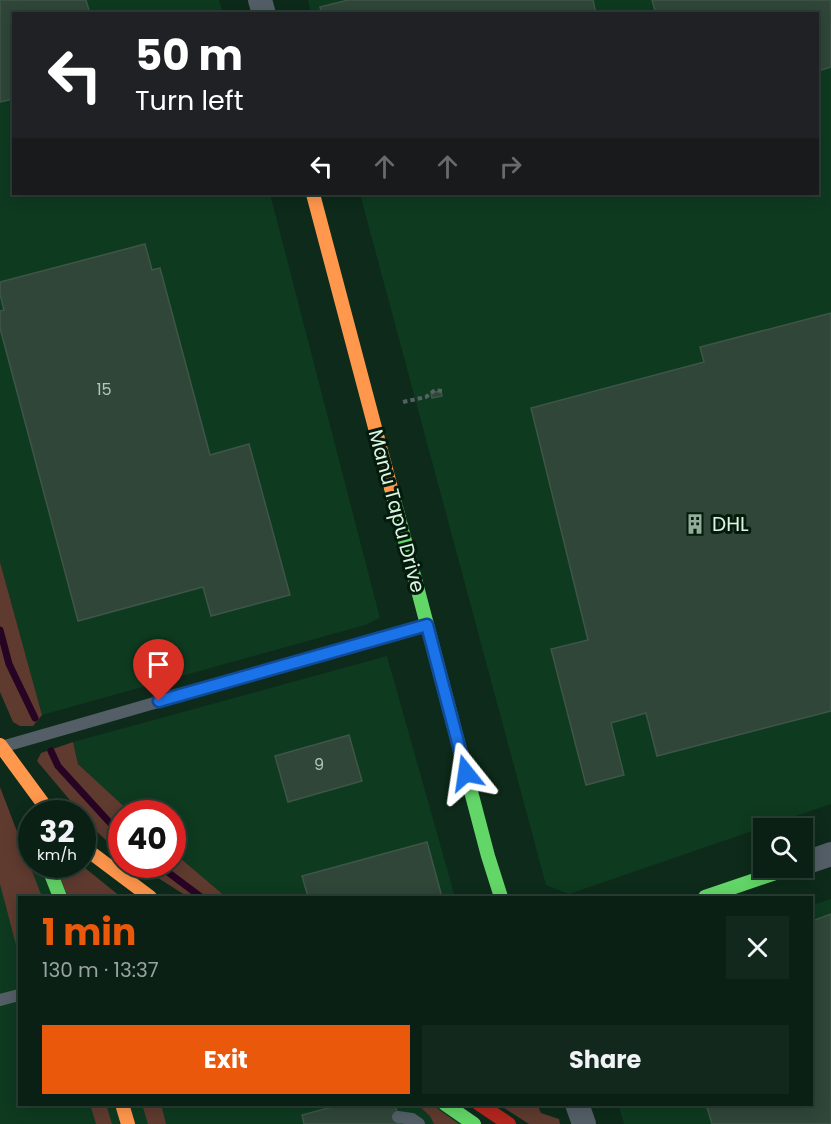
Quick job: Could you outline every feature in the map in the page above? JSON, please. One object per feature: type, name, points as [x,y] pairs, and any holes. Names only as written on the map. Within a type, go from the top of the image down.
[{"type":"street","name":"Manu Tapu Drive","points":[[313,195],[488,856],[501,896]]},
{"type":"street","points":[[1,746],[18,791]]},
{"type":"street","points":[[1,746],[40,800]]},
{"type":"street","points":[[813,860],[831,854]]},
{"type":"street","points":[[96,856],[149,896]]},
{"type":"street","points":[[53,878],[60,896]]},
{"type":"street","points":[[708,896],[761,878]]},
{"type":"street","points":[[123,1106],[128,1124]]},
{"type":"street","points":[[448,1106],[474,1124]]},
{"type":"street","points":[[482,1106],[508,1124]]},
{"type":"street","points":[[578,1106],[584,1124]]},
{"type":"lane","points":[[1,746],[427,625]]},
{"type":"lane","points":[[0,1000],[18,995]]},
{"type":"lane","points":[[398,1117],[412,1119],[419,1124]]},
{"type":"path","points":[[403,402],[426,397],[435,390],[444,393]]},
{"type":"shaded area","points":[[0,0],[219,0],[223,12],[12,12],[12,195],[270,195],[380,618],[365,625],[42,715],[0,562]]},
{"type":"shaded area","points":[[308,0],[831,0],[831,804],[790,818],[753,818],[753,831],[569,894],[546,885],[360,195],[819,195],[819,12],[311,12]]},
{"type":"shaded area","points":[[0,562],[42,715],[33,726],[20,726],[13,722],[0,692]]},
{"type":"shaded area","points":[[387,656],[455,896],[225,896],[186,863],[186,800],[117,800],[78,764],[73,742]]},
{"type":"shaded area","points":[[73,742],[78,764],[117,800],[108,800],[108,842],[96,831],[96,800],[70,800],[37,761],[41,753]]},
{"type":"shaded area","points":[[0,787],[18,834],[18,878],[35,878],[42,896],[18,896],[18,952],[0,884]]},
{"type":"shaded area","points":[[0,823],[18,840],[18,878],[55,878],[84,896],[18,896],[18,1106],[448,1106],[479,1124],[0,1124]]},
{"type":"shaded area","points":[[186,863],[225,896],[186,896],[158,878],[186,878]]},
{"type":"shaded area","points":[[96,877],[120,896],[68,896],[60,878]]},
{"type":"shaded area","points":[[831,899],[831,1124],[624,1124],[619,1106],[813,1106],[813,905]]},
{"type":"shaded area","points":[[91,1106],[107,1106],[112,1124],[96,1124]]},
{"type":"shaded area","points":[[143,1106],[162,1106],[166,1124],[148,1124]]},
{"type":"shaded area","points":[[419,1106],[434,1106],[459,1124],[434,1124],[430,1116]]},
{"type":"shaded area","points":[[501,1106],[538,1106],[541,1113],[559,1119],[560,1124],[529,1124]]},
{"type":"building","points":[[0,0],[86,0],[89,12],[12,12],[12,99],[0,102]]},
{"type":"building","points":[[348,0],[593,0],[596,12],[321,12],[320,7]]},
{"type":"building","points":[[652,0],[831,0],[831,67],[819,71],[819,12],[655,12]]},
{"type":"building","points":[[145,244],[152,270],[160,268],[210,455],[249,444],[290,595],[211,616],[203,587],[78,621],[0,328],[0,311],[4,310],[0,282]]},
{"type":"building","name":"DHL","points":[[831,313],[831,711],[657,756],[646,713],[611,723],[624,775],[586,785],[551,649],[588,640],[531,408],[704,362],[700,347]]},
{"type":"building","points":[[441,391],[442,396],[432,398],[431,393]]},
{"type":"building","points":[[349,735],[362,781],[288,802],[275,756]]},
{"type":"building","points":[[427,842],[442,896],[308,896],[302,876]]},
{"type":"building","points":[[831,914],[831,1124],[712,1124],[707,1106],[813,1106],[813,921]]},
{"type":"building","points":[[336,1106],[396,1106],[400,1124],[304,1124],[302,1115]]},
{"type":"waterway","points":[[0,630],[9,664],[35,718]]},
{"type":"waterway","points":[[51,751],[58,766],[108,821]]},
{"type":"waterway","points":[[176,878],[200,896]]},
{"type":"traffic: fast","points":[[391,488],[488,856],[501,896]]},
{"type":"traffic: fast","points":[[53,878],[60,896]]},
{"type":"traffic: fast","points":[[708,896],[761,878]]},
{"type":"traffic: fast","points":[[448,1106],[474,1124]]},
{"type":"traffic: slow","points":[[313,195],[391,488]]},
{"type":"traffic: slow","points":[[0,745],[40,800]]},
{"type":"traffic: slow","points":[[96,856],[149,896]]},
{"type":"traffic: slow","points":[[123,1106],[128,1124]]},
{"type":"traffic: jam","points":[[482,1106],[509,1124]]},
{"type":"place","name":"DHL","points":[[695,524]]},
{"type":"route","points":[[159,701],[427,625],[466,773]]}]
